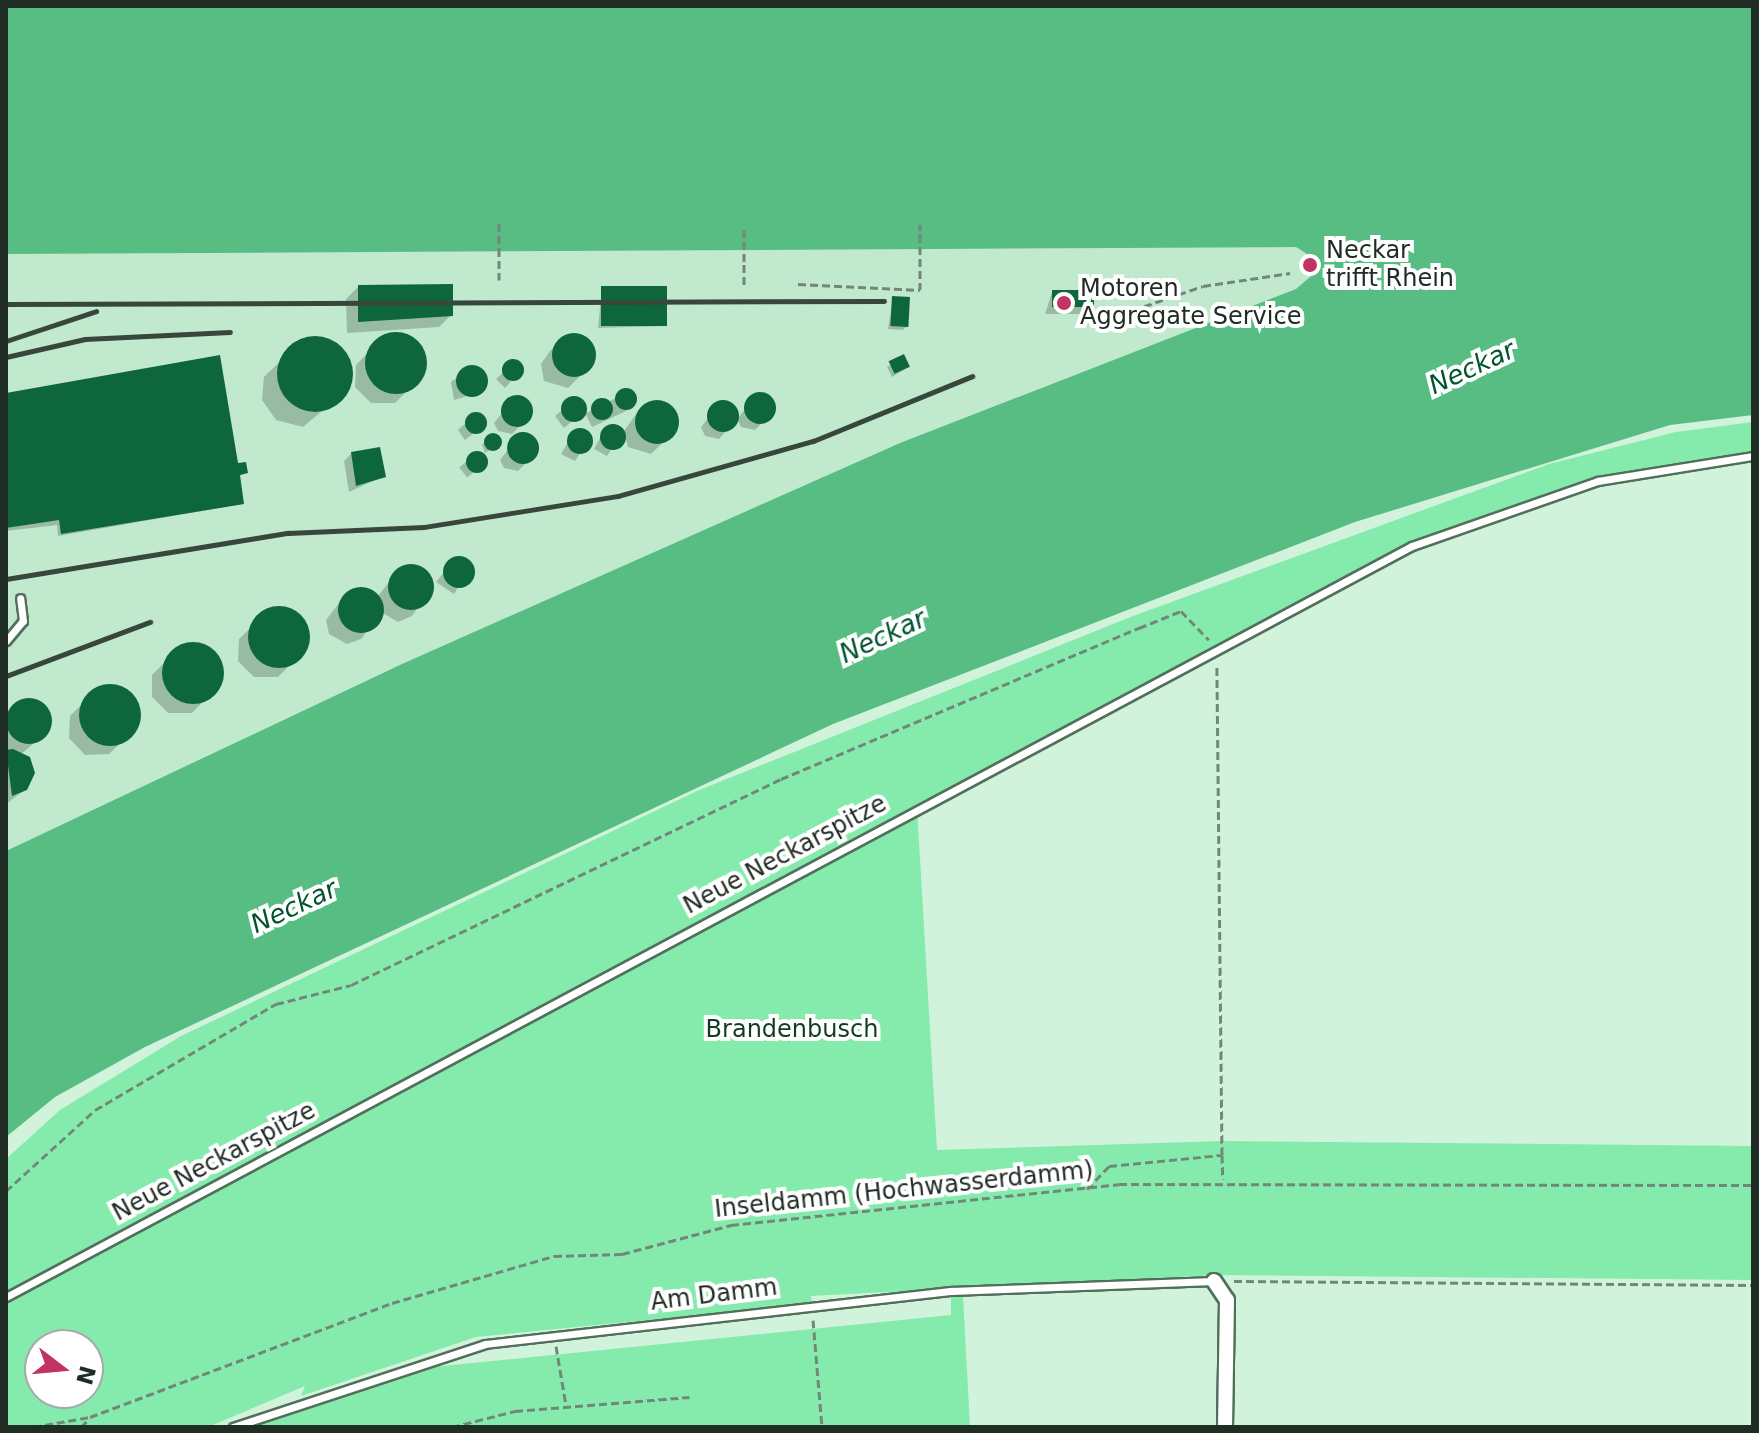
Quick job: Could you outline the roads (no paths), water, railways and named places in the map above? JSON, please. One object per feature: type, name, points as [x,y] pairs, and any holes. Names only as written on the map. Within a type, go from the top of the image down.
[{"type":"street","points":[[1214,1281],[1227,1300],[1225,1427]]},
{"type":"lane","name":"Neue Neckarspitze","points":[[6,1297],[1412,546],[1598,481],[1753,456]]},
{"type":"lane","points":[[6,641],[23,621],[20,598]]},
{"type":"lane","name":"Am Damm","points":[[233,1427],[425,1359],[555,1334],[812,1304],[1214,1281]]},
{"type":"water","name":"Neckar","points":[[6,6],[1753,6],[1753,415],[1670,425],[1355,522],[833,724],[145,1047],[55,1097],[6,1137],[6,851],[402,664],[900,443],[1296,289],[1317,271],[1318,261],[1296,247],[6,254]]},
{"type":"railway","points":[[6,304],[884,301]]},
{"type":"railway","points":[[6,341],[96,311]]},
{"type":"railway","points":[[6,357],[85,339],[230,332]]},
{"type":"railway","points":[[6,579],[288,533],[424,527],[618,496],[813,441],[972,376]]},
{"type":"railway","points":[[6,676],[150,622]]},
{"type":"place","name":"Neckar trifft Rhein","points":[[1310,265]]},
{"type":"place","name":"Motoren Aggregate Service","points":[[1064,303]]},
{"type":"park label","name":"Brandenbusch","points":[[792,1030]]}]
